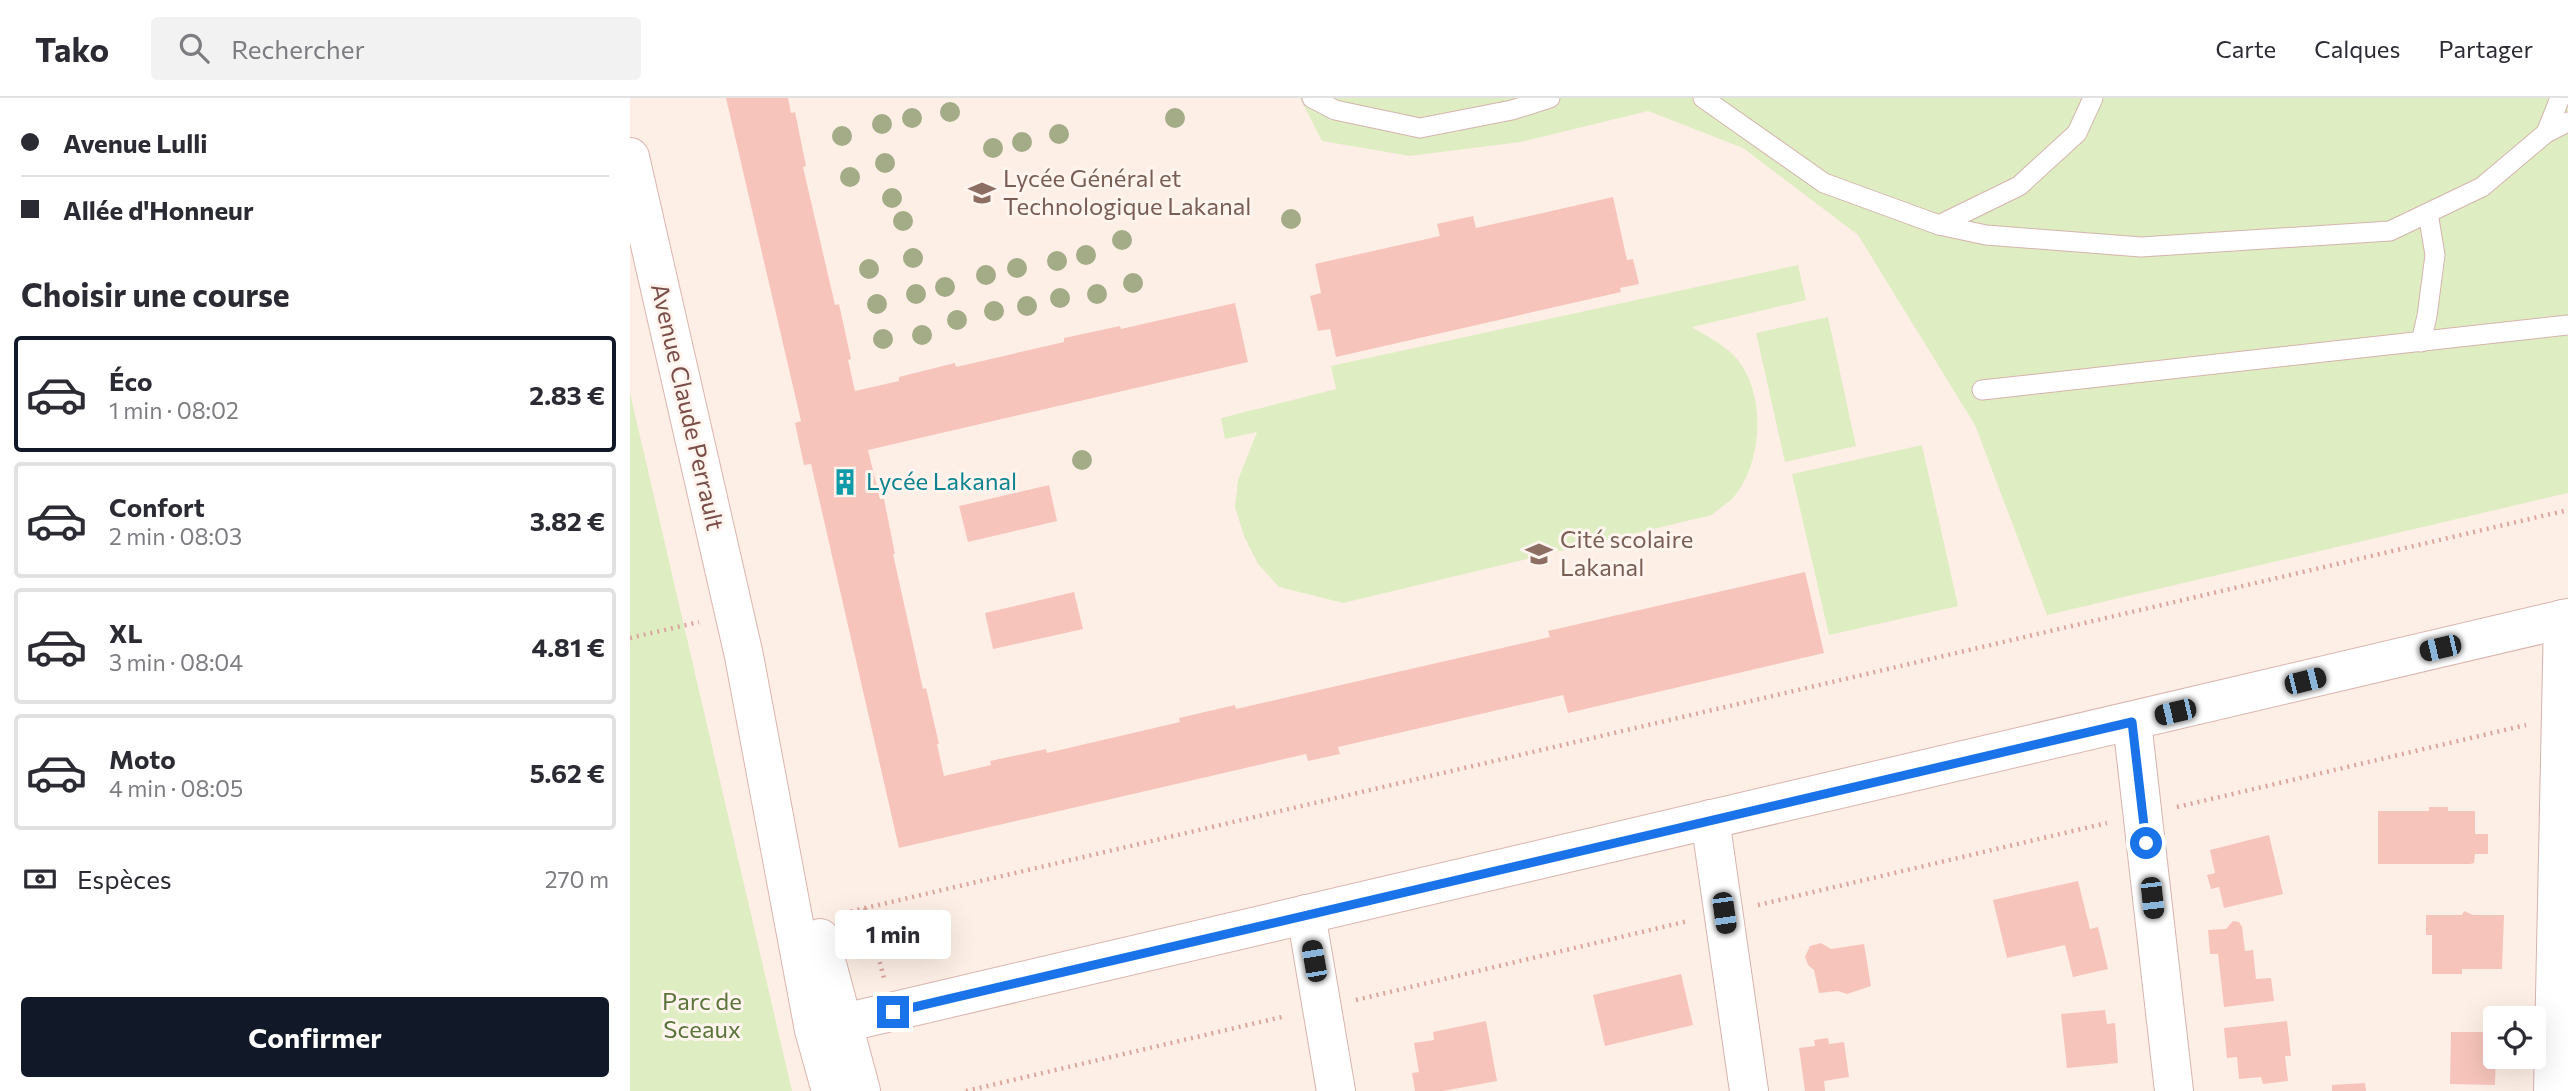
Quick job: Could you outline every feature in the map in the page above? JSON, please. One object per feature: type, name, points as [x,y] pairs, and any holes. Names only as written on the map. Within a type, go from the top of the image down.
[{"type":"main road","name":"Avenue Claude Perrault","points":[[630,158],[829,1026]]},
{"type":"main road","points":[[829,1026],[2566,618],[2561,717],[2553,1091]]},
{"type":"main road","name":"Avenue Claude Perrault","points":[[744,656],[817,928],[829,1026]]},
{"type":"main road","points":[[2132,722],[2174,1091]]},
{"type":"main road","points":[[1710,819],[1749,1091]]},
{"type":"main road","points":[[1306,914],[1336,1091]]},
{"type":"main road","points":[[829,1026],[831,1091]]},
{"type":"main road","points":[[829,1026],[861,1091]]},
{"type":"lane","points":[[1312,98],[1335,110],[1420,128],[1512,110],[1550,98]]},
{"type":"lane","points":[[1703,98],[1824,183],[1939,225],[1986,235],[2141,247],[2390,231],[2482,187],[2546,133],[2568,122]]},
{"type":"lane","points":[[1939,225],[2019,186],[2077,133],[2093,98]]},
{"type":"lane","points":[[2546,133],[2560,98]]},
{"type":"lane","points":[[2421,342],[2435,255],[2428,213]]},
{"type":"lane","points":[[1982,390],[2568,324]]},
{"type":"path","points":[[817,928],[845,912],[2568,510]]},
{"type":"path","points":[[630,638],[734,614]]},
{"type":"path","points":[[967,1091],[2561,717]]},
{"type":"path","points":[[865,908],[893,1012]]},
{"type":"green space","points":[[1300,98],[2568,98],[2568,493],[2047,615],[1975,425],[1858,235],[1743,148],[1648,111],[1521,142],[1410,156],[1322,141]]},
{"type":"green space","points":[[1798,265],[1806,300],[1692,327],[1736,358],[1746,373],[1757,408],[1755,448],[1743,483],[1733,498],[1712,515],[1343,603],[1279,587],[1258,564],[1244,536],[1235,507],[1238,480],[1257,432],[1225,439],[1221,418],[1336,389],[1331,366]]},
{"type":"green space","points":[[1828,317],[1856,446],[1785,462],[1756,333]]},
{"type":"green space","name":"Parc de Sceaux","points":[[630,393],[792,1091],[630,1091]]},
{"type":"green space","points":[[1922,445],[1958,606],[1829,635],[1792,474]]},
{"type":"building","name":"Lycée Lakanal","points":[[726,98],[788,98],[791,113],[795,112],[806,166],[803,167],[835,305],[839,304],[855,391],[899,381],[899,377],[955,363],[956,367],[1064,342],[1064,338],[1120,326],[1121,329],[1235,303],[1248,362],[868,450],[880,499],[884,499],[893,554],[923,689],[926,688],[939,744],[944,776],[991,765],[990,761],[1046,749],[1047,753],[1180,722],[1179,718],[1235,705],[1236,709],[1550,637],[1548,631],[1805,572],[1824,653],[1568,713],[1563,695],[1338,747],[1340,754],[1308,761],[1306,754],[899,848],[811,464],[804,465],[795,423],[801,421]]},
{"type":"building","points":[[1613,197],[1627,260],[1633,259],[1639,284],[1620,288],[1621,292],[1336,357],[1330,329],[1318,331],[1310,296],[1321,293],[1315,264],[1440,236],[1437,224],[1473,216],[1476,228]]},
{"type":"building","points":[[1049,485],[1057,521],[968,542],[959,506]]},
{"type":"building","points":[[1074,592],[1083,629],[993,649],[985,613]]},
{"type":"building","points":[[2429,807],[2448,807],[2448,811],[2475,811],[2475,834],[2488,834],[2488,854],[2475,854],[2474,863],[2470,864],[2378,864],[2378,811],[2429,811]]},
{"type":"building","points":[[2269,835],[2283,894],[2224,908],[2219,887],[2211,889],[2207,875],[2215,873],[2210,850]]},
{"type":"building","points":[[2078,881],[2090,929],[2098,927],[2108,969],[2073,977],[2065,945],[2007,958],[1993,900]]},
{"type":"building","points":[[2464,911],[2473,915],[2504,915],[2502,969],[2462,969],[2462,974],[2432,974],[2432,935],[2426,935],[2426,915],[2462,915]]},
{"type":"building","points":[[2233,921],[2239,922],[2242,927],[2245,951],[2253,950],[2256,979],[2271,978],[2274,1001],[2224,1007],[2218,954],[2210,954],[2208,930],[2226,929]]},
{"type":"building","points":[[1821,943],[1831,949],[1864,944],[1871,986],[1847,994],[1838,991],[1819,993],[1814,970],[1805,957],[1810,946]]},
{"type":"building","points":[[1681,974],[1693,1025],[1605,1046],[1593,995]]},
{"type":"building","points":[[2105,1010],[2107,1024],[2115,1023],[2118,1063],[2067,1068],[2061,1014]]},
{"type":"building","points":[[1486,1021],[1497,1081],[1443,1091],[1415,1091],[1412,1073],[1419,1072],[1414,1043],[1434,1040],[1433,1032]]},
{"type":"building","points":[[2287,1021],[2291,1056],[2285,1056],[2288,1081],[2263,1084],[2261,1077],[2239,1079],[2237,1057],[2227,1058],[2224,1028]]},
{"type":"building","points":[[2451,1032],[2483,1032],[2483,1069],[2495,1069],[2495,1085],[2450,1084]]},
{"type":"building","points":[[1828,1038],[1829,1044],[1844,1042],[1849,1077],[1824,1081],[1825,1091],[1805,1091],[1799,1048],[1815,1046],[1814,1040]]},
{"type":"building","points":[[2365,1083],[2366,1091],[2332,1091],[2332,1085]]},
{"type":"place","name":"Lycée Général et Technologique Lakanal","points":[[982,193]]},
{"type":"place","name":"Lycée Lakanal","points":[[845,482]]},
{"type":"place","name":"Cité scolaire Lakanal","points":[[1539,554]]},
{"type":"route","points":[[893,1012],[2132,722],[2146,843]]}]
